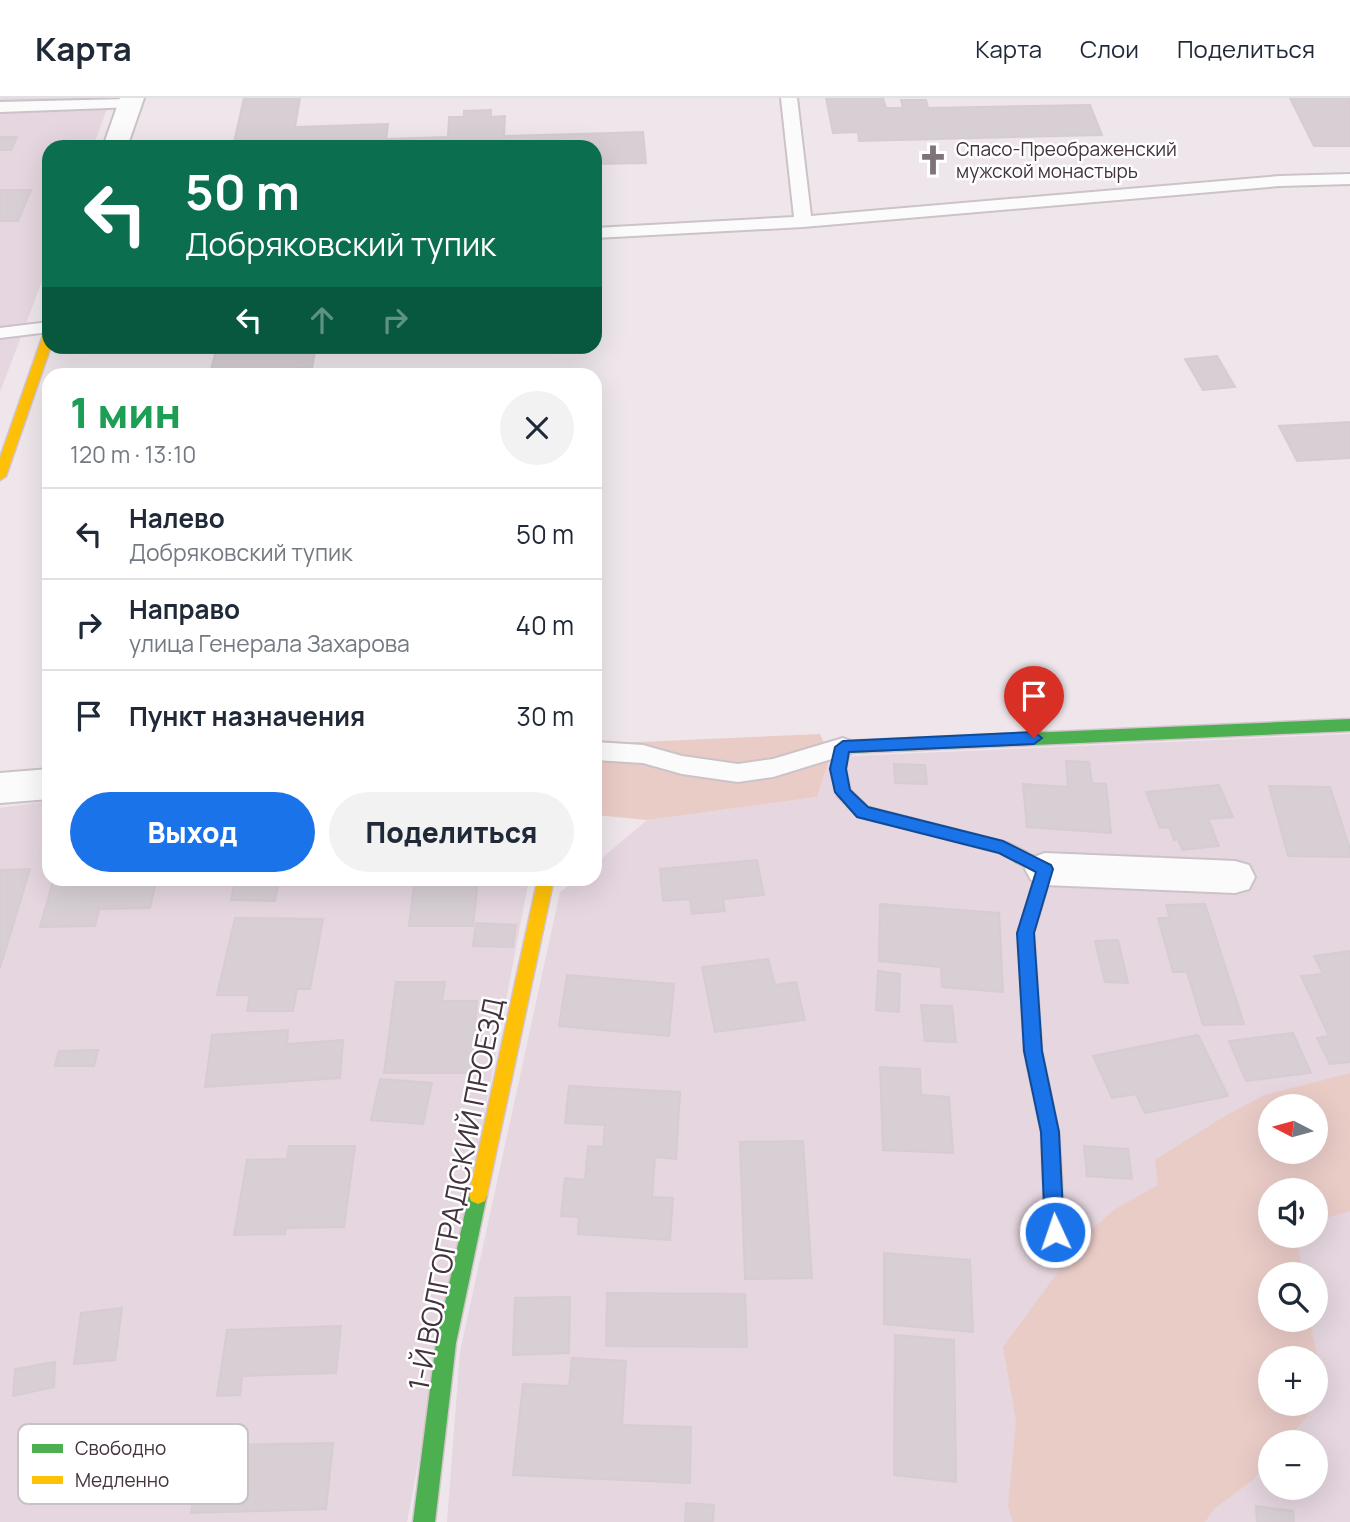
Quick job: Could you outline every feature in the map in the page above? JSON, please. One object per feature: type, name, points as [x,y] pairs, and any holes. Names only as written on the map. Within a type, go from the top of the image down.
[{"type":"street","points":[[117,140],[131,101]]},
{"type":"street","points":[[0,476],[42,354]]},
{"type":"street","points":[[1235,877],[1045,869],[1003,848],[863,813],[843,792],[838,769],[843,747],[1350,725]]},
{"type":"street","points":[[0,788],[42,785]]},
{"type":"street","points":[[1045,869],[1026,933],[1033,1051],[1050,1132],[1055,1232]]},
{"type":"street","name":"1-Й ВОЛГОГРАДСКИЙ ПРОЕЗД","points":[[424,1522],[446,1343],[544,886]]},
{"type":"lane","points":[[789,98],[803,222]]},
{"type":"lane","points":[[0,107],[131,101]]},
{"type":"lane","points":[[602,233],[803,222],[1280,181],[1350,179]]},
{"type":"lane","points":[[0,333],[42,328]]},
{"type":"lane","points":[[602,751],[643,754],[682,765],[738,773],[773,768],[843,747]]},
{"type":"shaded area","points":[[0,98],[111,98],[96,140],[42,140],[42,281],[0,392]]},
{"type":"shaded area","points":[[820,734],[830,757],[817,797],[647,820],[602,816],[602,744]]},
{"type":"shaded area","points":[[1350,734],[1350,1522],[447,1522],[460,1352],[560,892],[568,886],[602,886],[602,858],[647,820],[817,797],[830,757]]},
{"type":"shaded area","points":[[42,802],[42,886],[528,886],[407,1522],[0,1522],[0,808]]},
{"type":"shaded area","points":[[1350,1073],[1350,1211],[1328,1217],[1328,1178],[1258,1178],[1258,1248],[1298,1248],[1301,1262],[1258,1262],[1258,1332],[1312,1332],[1315,1346],[1258,1346],[1258,1416],[1307,1416],[1295,1430],[1258,1430],[1258,1474],[1214,1509],[1205,1522],[1013,1522],[1008,1507],[1016,1421],[1003,1347],[1085,1235],[1115,1209],[1158,1185],[1155,1160],[1258,1099],[1258,1164],[1328,1164],[1328,1094],[1269,1094]]},
{"type":"building","points":[[244,98],[300,98],[295,127],[388,124],[386,139],[448,137],[449,117],[464,117],[464,111],[491,110],[491,117],[505,116],[504,136],[643,132],[646,163],[602,164],[602,140],[235,140]]},
{"type":"building","points":[[826,98],[883,98],[886,108],[903,108],[901,100],[926,100],[928,108],[1090,105],[1102,135],[859,141],[858,132],[833,133]]},
{"type":"building","points":[[1290,98],[1350,98],[1350,146],[1314,146]]},
{"type":"building","points":[[0,137],[17,137],[11,150],[0,150]]},
{"type":"building","points":[[0,190],[31,190],[18,221],[0,221]]},
{"type":"building","points":[[215,354],[315,354],[312,368],[212,368]]},
{"type":"building","points":[[1217,356],[1235,387],[1203,390],[1185,359]]},
{"type":"building","points":[[1350,422],[1350,458],[1297,461],[1279,426]]},
{"type":"building","points":[[1066,761],[1089,762],[1092,783],[1106,784],[1111,833],[1027,827],[1023,784],[1068,787]]},
{"type":"building","points":[[894,764],[925,765],[927,784],[895,783]]},
{"type":"building","points":[[1219,785],[1233,817],[1208,819],[1219,846],[1182,850],[1169,827],[1160,828],[1146,792]]},
{"type":"building","points":[[1269,786],[1330,787],[1350,849],[1350,857],[1288,856]]},
{"type":"building","points":[[757,860],[764,895],[723,899],[725,911],[692,914],[690,899],[663,901],[660,869]]},
{"type":"building","points":[[30,869],[0,968],[0,870]]},
{"type":"building","points":[[52,886],[155,886],[150,908],[99,909],[95,926],[40,927]]},
{"type":"building","points":[[234,886],[278,886],[275,901],[231,900]]},
{"type":"building","points":[[414,886],[477,886],[473,926],[409,926]]},
{"type":"building","points":[[880,904],[999,913],[1003,992],[942,987],[941,967],[879,961]]},
{"type":"building","points":[[1205,904],[1244,1024],[1203,1025],[1187,972],[1173,972],[1158,918],[1170,918],[1166,905]]},
{"type":"building","points":[[235,918],[323,919],[310,989],[297,989],[293,1011],[247,1011],[250,995],[217,995]]},
{"type":"building","points":[[476,923],[516,925],[513,947],[473,946]]},
{"type":"building","points":[[1118,940],[1128,983],[1105,982],[1095,941]]},
{"type":"building","points":[[1350,951],[1350,1062],[1330,1064],[1317,1038],[1329,1036],[1301,976],[1323,974],[1314,956]]},
{"type":"building","points":[[768,959],[775,985],[796,982],[805,1020],[715,1032],[702,967]]},
{"type":"building","points":[[878,971],[900,974],[899,1012],[876,1010]]},
{"type":"building","points":[[567,975],[674,984],[669,1036],[559,1026]]},
{"type":"building","points":[[396,982],[445,982],[442,1001],[477,1001],[471,1073],[384,1073]]},
{"type":"building","points":[[921,1005],[952,1006],[956,1042],[925,1041]]},
{"type":"building","points":[[288,1030],[287,1044],[343,1040],[340,1078],[205,1087],[212,1035]]},
{"type":"building","points":[[1293,1033],[1311,1073],[1246,1081],[1229,1041]]},
{"type":"building","points":[[1198,1035],[1228,1096],[1145,1113],[1136,1094],[1112,1098],[1093,1056]]},
{"type":"building","points":[[98,1050],[94,1066],[55,1066],[59,1051]]},
{"type":"building","points":[[880,1067],[920,1069],[921,1095],[949,1097],[953,1153],[883,1150]]},
{"type":"building","points":[[380,1079],[432,1083],[423,1124],[371,1120]]},
{"type":"building","points":[[569,1086],[680,1092],[676,1159],[655,1157],[652,1197],[673,1198],[670,1240],[578,1234],[579,1217],[561,1216],[565,1178],[585,1180],[588,1146],[603,1147],[605,1125],[565,1123]]},
{"type":"building","points":[[803,1141],[812,1278],[745,1279],[740,1142]]},
{"type":"building","points":[[289,1146],[355,1146],[344,1227],[286,1228],[285,1234],[234,1235],[247,1160],[287,1159]]},
{"type":"building","points":[[1084,1146],[1128,1149],[1132,1179],[1087,1176]]},
{"type":"building","points":[[884,1253],[970,1260],[973,1332],[884,1324]]},
{"type":"building","points":[[607,1293],[745,1294],[747,1347],[606,1346]]},
{"type":"building","points":[[570,1297],[569,1353],[513,1355],[515,1298]]},
{"type":"building","points":[[122,1308],[115,1360],[74,1364],[81,1313]]},
{"type":"building","points":[[341,1326],[336,1373],[242,1376],[240,1395],[217,1396],[227,1330]]},
{"type":"building","points":[[895,1335],[954,1340],[956,1482],[894,1475]]},
{"type":"building","points":[[572,1358],[626,1361],[622,1425],[691,1427],[690,1483],[513,1475],[523,1384],[569,1386]]},
{"type":"building","points":[[55,1362],[54,1387],[13,1396],[15,1369]]},
{"type":"building","points":[[333,1443],[326,1509],[191,1513],[193,1504],[248,1504],[248,1445]]},
{"type":"building","points":[[686,1503],[714,1505],[713,1522],[685,1522]]},
{"type":"building","points":[[1256,1506],[1293,1511],[1294,1522],[1257,1522]]},
{"type":"traffic: fast","points":[[1021,857],[1003,848],[863,812],[843,792],[838,769],[843,747],[1350,725]]},
{"type":"traffic: fast","points":[[424,1522],[446,1343],[478,1195]]},
{"type":"traffic: slow","points":[[0,476],[42,354]]},
{"type":"traffic: slow","points":[[1021,857],[1045,869],[1026,933],[1033,1051],[1050,1132],[1055,1232]]},
{"type":"traffic: slow","points":[[478,1195],[544,886]]},
{"type":"place","name":"Спасо-Преображенский мужской монастырь","points":[[933,160]]},
{"type":"route","points":[[1034,738],[843,747],[838,769],[843,792],[863,813],[1003,848],[1045,869],[1026,933],[1033,1051],[1050,1132],[1055,1232]]}]
